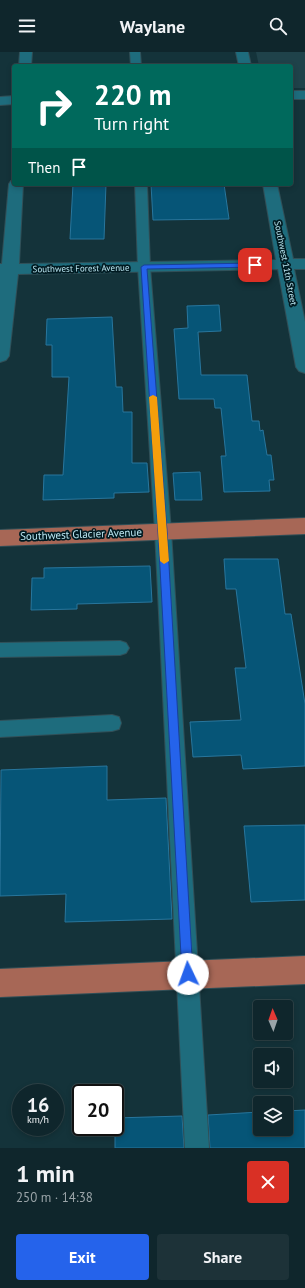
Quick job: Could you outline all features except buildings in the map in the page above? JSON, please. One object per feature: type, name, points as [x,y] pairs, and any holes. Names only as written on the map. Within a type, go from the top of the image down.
[{"type":"highway","name":"Southwest Glacier Avenue","points":[[0,538],[305,526]]},
{"type":"highway","points":[[0,983],[305,970]]},
{"type":"street","points":[[25,64],[26,52]]},
{"type":"street","points":[[242,52],[245,64]]},
{"type":"street","points":[[293,95],[305,95]]},
{"type":"street","points":[[0,101],[12,100]]},
{"type":"street","points":[[0,356],[5,269],[16,186]]},
{"type":"street","name":"Southwest 11th Street","points":[[270,186],[287,265],[305,367]]},
{"type":"street","name":"Southwest Forest Avenue","points":[[5,269],[305,264]]},
{"type":"lane","points":[[135,52],[136,64]]},
{"type":"lane","points":[[141,186],[144,267],[163,531],[197,1148]]},
{"type":"lane","points":[[0,650],[120,648]]},
{"type":"lane","points":[[0,729],[112,723]]},
{"type":"shaded area","points":[[256,52],[305,52],[305,88],[293,88],[293,64],[259,64]]},
{"type":"slow traffic","points":[[153,397],[164,561]]},
{"type":"route","points":[[188,974],[163,531],[144,267],[255,265]]}]
